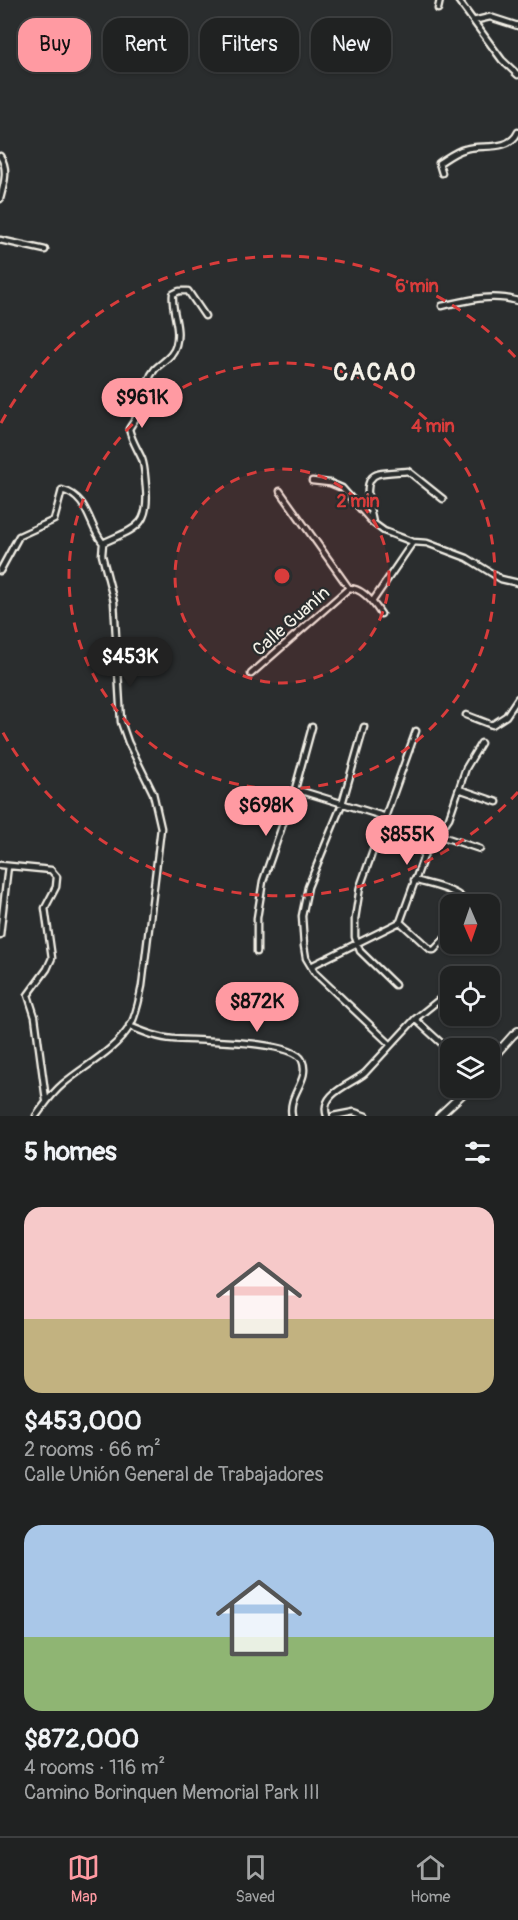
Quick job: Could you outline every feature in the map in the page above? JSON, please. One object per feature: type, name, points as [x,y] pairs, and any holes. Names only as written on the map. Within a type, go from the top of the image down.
[{"type":"street","points":[[438,9],[440,0]]},
{"type":"street","points":[[458,0],[502,60],[518,75]]},
{"type":"street","points":[[473,21],[490,17],[518,26]]},
{"type":"street","points":[[442,173],[439,163],[461,150],[475,146],[503,145],[515,139],[518,132]]},
{"type":"street","points":[[0,156],[5,167],[5,179],[0,199]]},
{"type":"street","points":[[0,240],[45,250]]},
{"type":"street","points":[[103,543],[137,527],[145,515],[147,503],[142,460],[132,442],[129,429],[141,408],[147,383],[155,370],[171,356],[176,345],[178,329],[172,294],[188,291],[205,316]]},
{"type":"street","points":[[442,306],[485,297],[502,297],[518,301]]},
{"type":"street","points":[[373,523],[368,487],[371,478],[377,474],[408,471],[443,499]]},
{"type":"street","points":[[312,481],[330,483],[342,488],[373,523],[384,531],[413,542],[427,543],[467,558],[501,579],[518,583]]},
{"type":"street","points":[[0,571],[19,536],[54,520],[62,490],[71,493],[88,511],[96,536],[103,543],[102,555],[114,602],[121,722],[128,742],[153,793],[161,828],[142,986],[137,1009],[129,1026],[110,1048],[61,1085],[46,1100],[36,1116]]},
{"type":"street","points":[[280,491],[349,588],[356,588],[372,602],[381,614]]},
{"type":"street","points":[[372,602],[413,542]]},
{"type":"street","name":"Calle Guanín","points":[[251,674],[349,588]]},
{"type":"street","points":[[466,715],[492,725],[506,716],[518,698]]},
{"type":"street","points":[[257,952],[258,909],[263,881],[295,789],[312,726]]},
{"type":"street","points":[[364,727],[342,804],[308,887],[303,908],[304,946],[306,958],[315,973],[391,1045]]},
{"type":"street","points":[[395,985],[366,957],[357,944],[355,919],[360,887],[416,731]]},
{"type":"street","points":[[311,966],[400,922],[425,852],[449,818],[466,768],[481,743]]},
{"type":"street","points":[[295,789],[386,817]]},
{"type":"street","points":[[459,789],[497,802]]},
{"type":"street","points":[[438,835],[480,849]]},
{"type":"street","points":[[0,865],[51,870],[57,878],[56,887],[45,908],[52,958],[47,969],[27,995],[35,1017],[46,1100]]},
{"type":"street","points":[[0,935],[8,866]]},
{"type":"street","points":[[414,880],[456,894]]},
{"type":"street","points":[[400,922],[430,950],[434,950],[440,944]]},
{"type":"street","points":[[327,1116],[326,1102],[332,1095],[357,1080],[415,1019],[440,999]]},
{"type":"street","points":[[415,1019],[440,1042]]},
{"type":"street","points":[[129,1026],[171,1039],[266,1044],[296,1053],[302,1058],[305,1069],[301,1084],[290,1105],[292,1116]]},
{"type":"street","points":[[500,1050],[518,1031]]},
{"type":"street","points":[[438,1116],[458,1098]]},
{"type":"street","points":[[333,1116],[354,1112],[366,1116]]},
{"type":"district","name":"CACAO","points":[[375,372]]}]
